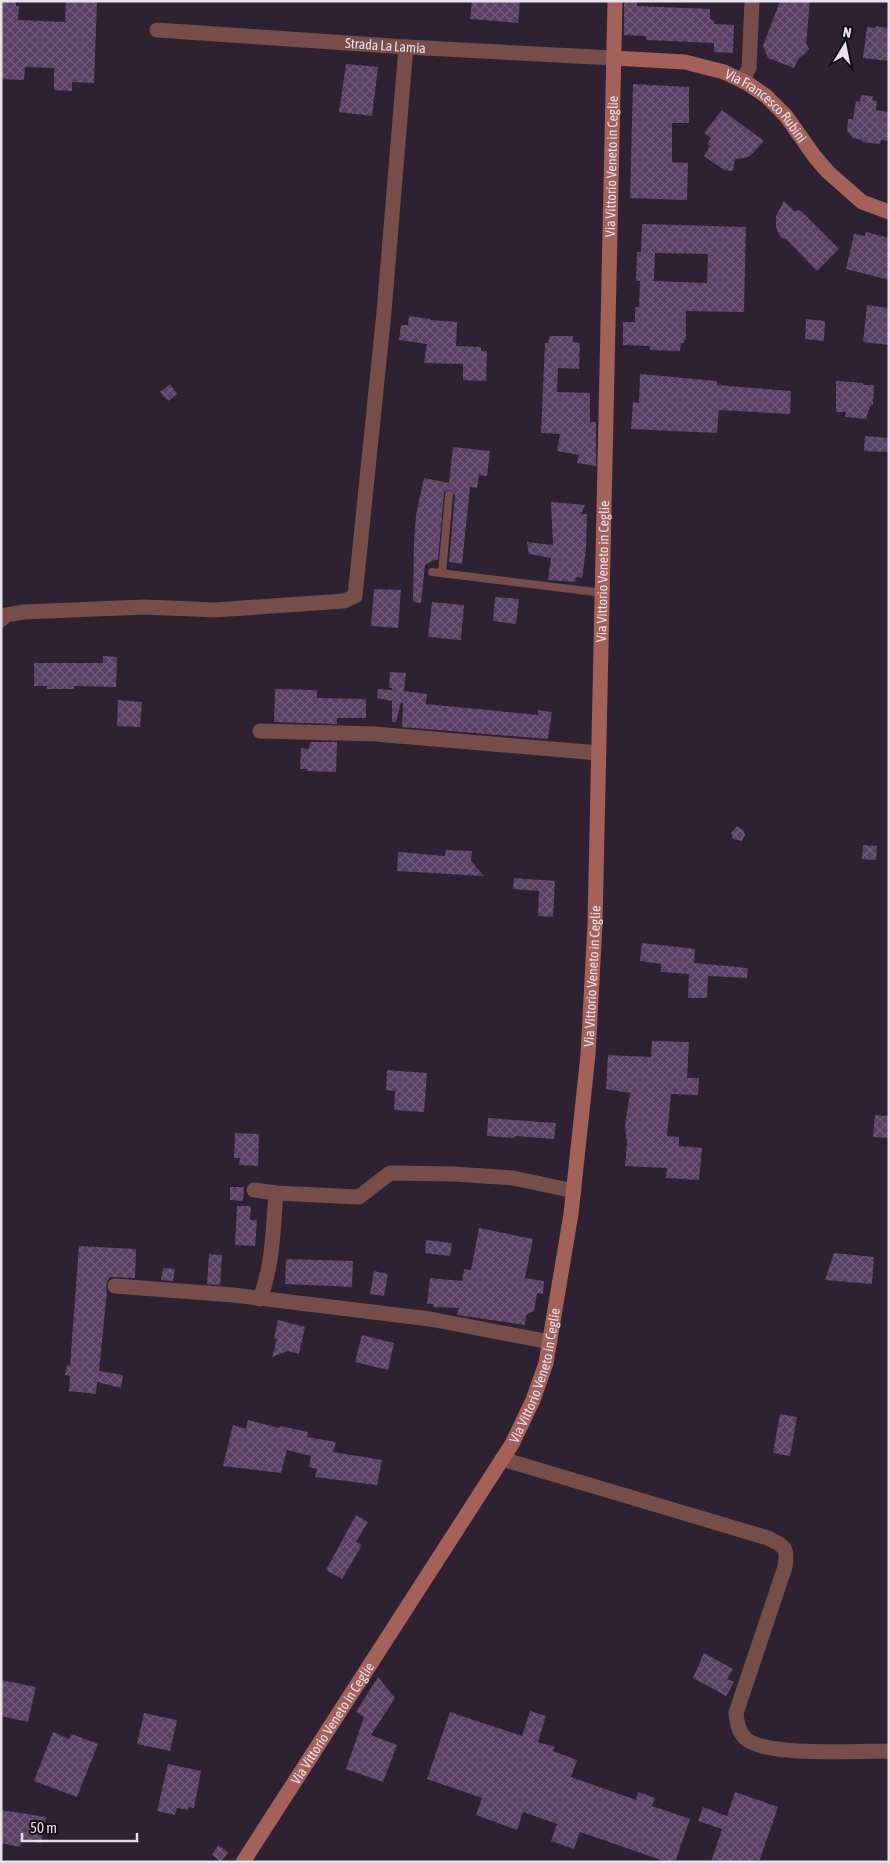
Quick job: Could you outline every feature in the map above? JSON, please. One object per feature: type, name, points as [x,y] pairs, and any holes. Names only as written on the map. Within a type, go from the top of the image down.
[{"type":"main road","name":"Via Vittorio Veneto in Ceglie","points":[[243,1862],[512,1444],[533,1400],[546,1363],[574,1191],[588,1055],[595,924],[615,1]]},
{"type":"main road","name":"Via Francesco Rubini","points":[[614,58],[685,62],[706,66],[742,81],[766,96],[786,116],[828,172],[862,202],[889,212]]},
{"type":"street","points":[[742,81],[749,68],[752,1]]},
{"type":"street","name":"Strada La Lamia","points":[[157,30],[406,47],[614,58]]},
{"type":"street","points":[[1,620],[6,616],[23,612],[146,607],[215,610],[344,601],[355,596],[384,312],[406,47]]},
{"type":"street","points":[[260,731],[375,734],[599,754]]},
{"type":"street","points":[[254,1190],[276,1193],[358,1197],[390,1173],[454,1174],[512,1178],[574,1191]]},
{"type":"street","points":[[260,1299],[268,1279],[271,1260],[276,1193]]},
{"type":"street","points":[[115,1286],[233,1295],[430,1319],[550,1342]]},
{"type":"street","points":[[502,1459],[768,1538],[784,1546],[787,1553],[786,1567],[736,1713],[739,1730],[746,1739],[756,1745],[786,1750],[889,1751]]},
{"type":"lane","points":[[442,572],[449,496]]},
{"type":"lane","points":[[432,572],[603,593]]},
{"type":"building","points":[[1,1],[16,1],[16,6],[19,6],[18,20],[65,22],[66,1],[97,1],[94,83],[72,82],[72,91],[54,90],[54,68],[25,67],[24,80],[1,79]]},
{"type":"building","points":[[472,1],[520,1],[518,23],[470,19]]},
{"type":"building","points":[[624,1],[637,1],[637,6],[710,9],[710,19],[714,21],[714,24],[734,25],[733,53],[714,52],[714,43],[646,40],[646,36],[624,35]]},
{"type":"building","points":[[780,1],[810,1],[806,43],[809,49],[799,58],[794,68],[768,58],[763,46]]},
{"type":"building","points":[[875,26],[889,28],[889,61],[863,58],[867,27],[875,28]]},
{"type":"building","points":[[346,64],[378,67],[372,116],[339,112]]},
{"type":"building","points":[[633,84],[689,87],[689,123],[672,123],[672,162],[688,163],[687,200],[630,198]]},
{"type":"building","points":[[861,95],[873,96],[872,100],[877,101],[876,110],[889,112],[889,141],[881,140],[880,144],[862,142],[862,140],[853,138],[847,131],[848,119],[853,119],[856,101],[860,102]]},
{"type":"building","points":[[722,110],[764,141],[750,156],[735,159],[733,171],[724,170],[704,156],[710,146],[707,144],[711,138],[704,133]]},
{"type":"building","points":[[784,201],[794,211],[799,210],[802,212],[839,249],[817,271],[787,240],[780,237],[776,227],[776,216]]},
{"type":"building","points":[[642,224],[746,227],[744,312],[686,311],[686,339],[684,339],[684,343],[681,343],[680,351],[650,350],[650,346],[623,345],[623,322],[635,322],[635,307],[639,307],[640,281],[636,281],[637,252],[641,252]],"holes":[[[655,253],[708,254],[707,283],[654,281]]]},
{"type":"building","points":[[866,232],[889,238],[889,280],[846,269],[854,234],[865,236]]},
{"type":"building","points":[[867,305],[889,308],[889,345],[863,342]]},
{"type":"building","points":[[409,316],[457,322],[456,346],[481,347],[481,351],[487,351],[486,381],[463,380],[463,364],[424,363],[427,344],[399,340],[401,325],[408,325]]},
{"type":"building","points":[[806,319],[825,321],[824,341],[805,339]]},
{"type":"building","points":[[550,336],[573,336],[573,342],[580,343],[579,369],[558,368],[557,392],[590,393],[590,422],[596,422],[596,466],[577,463],[579,455],[557,451],[560,434],[541,433],[545,343],[548,343]]},
{"type":"building","points":[[640,374],[717,381],[717,385],[791,391],[790,414],[719,410],[717,433],[631,429],[633,402],[639,403]]},
{"type":"building","points":[[836,381],[874,385],[873,405],[870,406],[866,419],[845,417],[846,412],[836,412]]},
{"type":"building","points":[[170,384],[177,394],[168,401],[160,392]]},
{"type":"building","points":[[865,436],[889,438],[889,452],[864,451]]},
{"type":"building","points":[[453,447],[490,451],[487,476],[479,475],[477,488],[470,487],[462,564],[449,562],[455,495],[450,490],[444,492],[438,560],[425,565],[421,603],[413,602],[416,515],[424,478],[449,483]]},
{"type":"building","points":[[551,502],[585,505],[581,514],[587,514],[586,550],[582,578],[576,577],[575,582],[548,580],[551,558],[529,554],[527,542],[553,545]]},
{"type":"building","points":[[374,589],[401,590],[398,628],[371,626]]},
{"type":"building","points":[[495,597],[519,599],[516,624],[493,621]]},
{"type":"building","points":[[432,602],[464,605],[461,640],[428,637]]},
{"type":"building","points":[[103,656],[117,657],[116,687],[74,686],[74,689],[47,689],[47,686],[34,686],[34,663],[103,663]]},
{"type":"building","points":[[390,672],[406,673],[404,691],[427,694],[426,704],[538,715],[538,710],[552,712],[548,739],[402,727],[403,703],[401,702],[396,722],[392,722],[392,701],[377,698],[378,689],[392,690],[392,688],[389,688]]},
{"type":"building","points":[[275,689],[317,690],[317,698],[366,699],[366,718],[337,718],[337,724],[274,722]]},
{"type":"building","points":[[118,700],[142,702],[140,727],[117,726]]},
{"type":"building","points":[[310,742],[337,742],[336,772],[300,769],[301,748],[309,749]]},
{"type":"building","points":[[737,826],[744,831],[745,835],[742,841],[733,839],[731,833]]},
{"type":"building","points":[[863,845],[877,846],[876,860],[862,859]]},
{"type":"building","points":[[446,850],[472,851],[471,861],[484,876],[397,871],[398,852],[445,856]]},
{"type":"building","points":[[514,878],[555,881],[553,917],[538,916],[539,891],[513,889]]},
{"type":"building","points":[[642,943],[695,949],[694,963],[748,968],[747,978],[708,976],[707,998],[688,998],[689,974],[661,972],[661,964],[640,961]]},
{"type":"building","points":[[652,1041],[689,1042],[687,1078],[699,1078],[698,1095],[671,1094],[667,1136],[679,1137],[679,1146],[702,1148],[699,1180],[666,1178],[667,1168],[625,1166],[627,1143],[625,1125],[630,1093],[606,1089],[608,1055],[651,1057]]},
{"type":"building","points":[[387,1070],[427,1073],[424,1112],[394,1110],[395,1091],[386,1090]]},
{"type":"building","points":[[875,1115],[889,1116],[888,1138],[873,1137]]},
{"type":"building","points":[[488,1118],[556,1123],[554,1139],[487,1136]]},
{"type":"building","points":[[235,1133],[259,1134],[258,1166],[239,1165],[240,1158],[234,1158]]},
{"type":"building","points":[[230,1187],[244,1187],[243,1201],[230,1200]]},
{"type":"building","points":[[237,1206],[251,1206],[250,1220],[257,1220],[255,1246],[235,1245]]},
{"type":"building","points":[[479,1228],[533,1239],[525,1278],[544,1281],[543,1294],[537,1293],[534,1311],[526,1315],[525,1325],[457,1315],[459,1308],[433,1307],[434,1304],[427,1304],[430,1278],[462,1281],[464,1269],[471,1270]]},
{"type":"building","points":[[426,1240],[452,1243],[450,1256],[425,1253]]},
{"type":"building","points":[[79,1246],[136,1249],[135,1278],[111,1277],[106,1285],[99,1371],[123,1375],[121,1388],[97,1382],[96,1394],[69,1391],[70,1376],[65,1375],[67,1365],[70,1366]]},
{"type":"building","points":[[834,1253],[874,1257],[872,1284],[825,1280]]},
{"type":"building","points":[[209,1254],[222,1255],[220,1285],[207,1284]]},
{"type":"building","points":[[286,1259],[353,1261],[352,1287],[285,1284]]},
{"type":"building","points":[[163,1268],[175,1269],[173,1281],[161,1280]]},
{"type":"building","points":[[374,1271],[388,1274],[384,1296],[370,1294]]},
{"type":"building","points":[[278,1320],[305,1327],[299,1354],[288,1351],[272,1357],[277,1339],[274,1338]]},
{"type":"building","points":[[362,1335],[394,1343],[388,1370],[355,1362]]},
{"type":"building","points":[[780,1414],[797,1417],[790,1456],[773,1453]]},
{"type":"building","points":[[248,1420],[279,1428],[280,1426],[308,1432],[307,1437],[336,1442],[333,1452],[382,1460],[377,1485],[315,1477],[317,1469],[309,1467],[311,1456],[287,1450],[281,1473],[223,1466],[233,1425],[246,1429]]},
{"type":"building","points":[[356,1515],[368,1522],[356,1542],[362,1545],[342,1579],[326,1570]]},
{"type":"building","points":[[704,1653],[733,1669],[727,1679],[734,1682],[726,1696],[693,1678]]},
{"type":"building","points":[[378,1677],[395,1698],[371,1735],[397,1745],[383,1782],[346,1769],[364,1717],[356,1712]]},
{"type":"building","points":[[1,1680],[36,1687],[28,1722],[1,1716]]},
{"type":"building","points":[[530,1711],[546,1716],[538,1742],[555,1747],[553,1751],[577,1760],[571,1777],[636,1800],[638,1792],[655,1798],[652,1806],[690,1819],[675,1862],[667,1862],[580,1832],[574,1849],[551,1841],[557,1824],[523,1812],[517,1830],[476,1815],[482,1798],[427,1779],[450,1712],[522,1736]]},
{"type":"building","points":[[144,1713],[177,1720],[170,1751],[137,1744]]},
{"type":"building","points":[[53,1732],[69,1739],[72,1734],[98,1744],[77,1797],[34,1781]]},
{"type":"building","points":[[168,1764],[201,1771],[194,1808],[188,1807],[188,1810],[177,1808],[175,1815],[157,1811]]},
{"type":"building","points":[[735,1792],[778,1807],[759,1862],[711,1862],[722,1829],[698,1821],[703,1807],[727,1816]]},
{"type":"building","points":[[1,1810],[46,1817],[41,1843],[22,1840],[20,1847],[1,1843]]},
{"type":"building","points":[[218,1845],[228,1852],[221,1862],[212,1855]]}]
